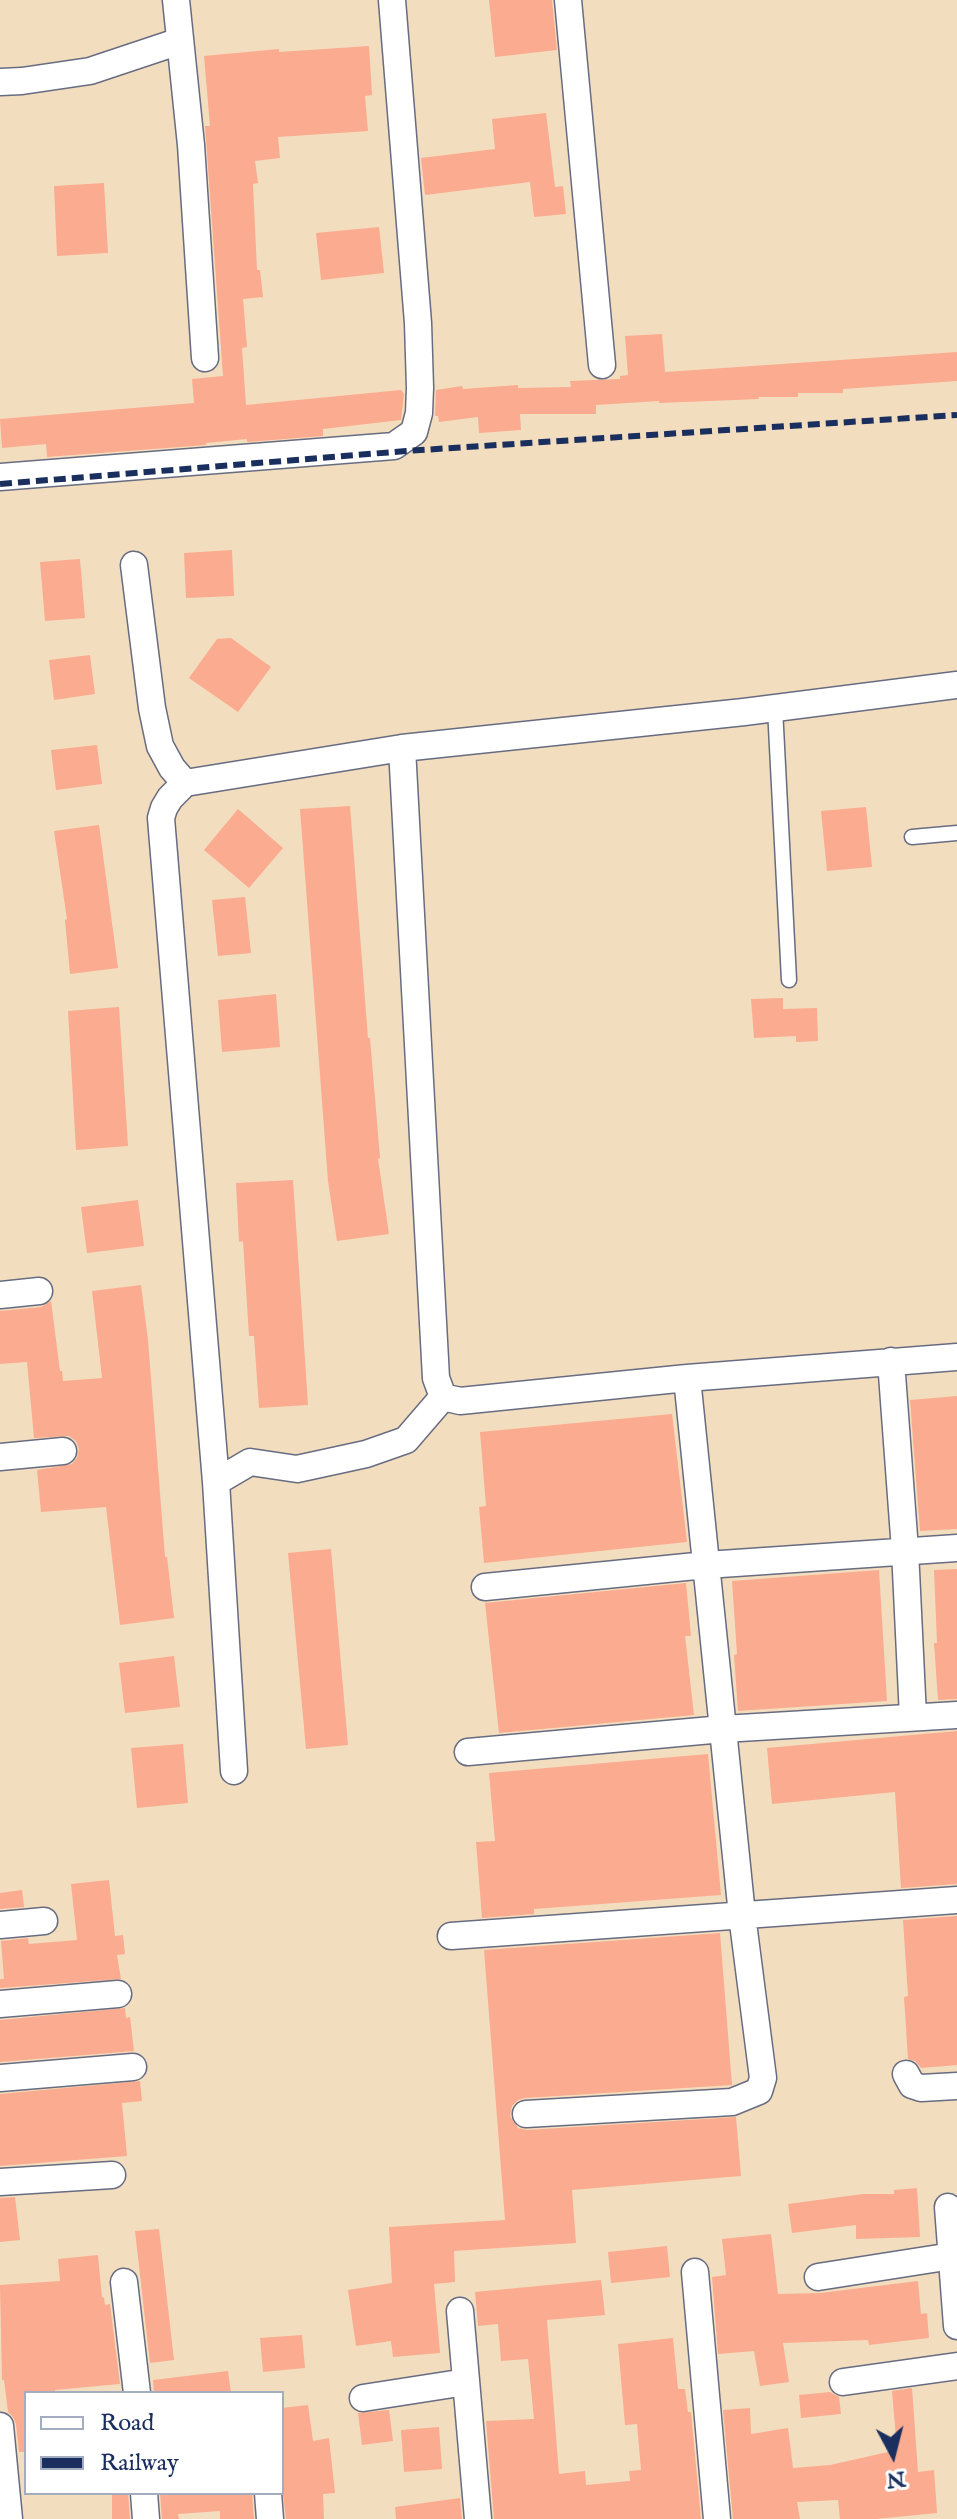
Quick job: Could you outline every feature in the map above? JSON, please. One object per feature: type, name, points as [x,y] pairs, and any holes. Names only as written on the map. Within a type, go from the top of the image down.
[{"type":"street","points":[[176,0],[191,145],[205,358]]},
{"type":"street","points":[[0,477],[394,446],[414,432],[420,388],[418,323],[392,0]]},
{"type":"street","points":[[568,0],[602,365]]},
{"type":"street","points":[[0,82],[90,71],[180,41]]},
{"type":"street","points":[[134,565],[152,708],[160,746],[185,783]]},
{"type":"street","points":[[234,1771],[216,1482],[161,818],[170,798],[185,783],[402,748],[957,685]]},
{"type":"street","points":[[402,748],[436,1378],[443,1397]]},
{"type":"street","points":[[0,1295],[39,1291]]},
{"type":"street","points":[[443,1397],[460,1401],[687,1378],[957,1357]]},
{"type":"street","points":[[891,1361],[913,1717]]},
{"type":"street","points":[[526,2114],[732,2102],[759,2091],[763,2078],[742,1915],[687,1378]]},
{"type":"street","points":[[212,1435],[250,1462],[297,1469],[366,1454],[406,1440],[443,1397]]},
{"type":"street","points":[[0,1457],[63,1451]]},
{"type":"street","points":[[216,1482],[250,1462]]},
{"type":"street","points":[[485,1587],[706,1565],[957,1548]]},
{"type":"street","points":[[468,1752],[723,1729],[957,1715]]},
{"type":"street","points":[[451,1936],[957,1900]]},
{"type":"street","points":[[0,1925],[44,1921]]},
{"type":"street","points":[[0,2004],[118,1994]]},
{"type":"street","points":[[0,2078],[133,2067]]},
{"type":"street","points":[[906,2074],[912,2085],[921,2088],[957,2086]]},
{"type":"street","points":[[0,2182],[112,2175]]},
{"type":"street","points":[[948,2207],[957,2326]]},
{"type":"street","points":[[818,2277],[952,2256]]},
{"type":"street","points":[[695,2272],[717,2519]]},
{"type":"street","points":[[124,2282],[137,2391]]},
{"type":"street","points":[[460,2311],[478,2519]]},
{"type":"street","points":[[843,2382],[957,2366]]},
{"type":"street","points":[[363,2398],[466,2382]]},
{"type":"street","points":[[0,2426],[9,2519]]},
{"type":"street","points":[[144,2495],[146,2519]]},
{"type":"street","points":[[268,2495],[270,2519]]},
{"type":"lane","points":[[775,708],[789,980]]},
{"type":"lane","points":[[912,837],[957,833]]},
{"type":"building","points":[[489,0],[552,0],[557,50],[495,57]]},
{"type":"building","points":[[369,46],[372,95],[365,96],[368,131],[278,137],[280,158],[255,161],[258,183],[253,184],[257,270],[260,270],[263,297],[243,299],[247,347],[242,348],[246,405],[401,390],[404,394],[401,420],[323,429],[323,436],[247,442],[247,439],[47,457],[46,444],[2,448],[0,419],[194,403],[192,379],[223,376],[205,126],[210,126],[204,56],[279,49],[279,52]]},
{"type":"building","points":[[546,113],[555,187],[563,186],[566,214],[534,217],[530,182],[425,195],[421,158],[495,149],[492,119]]},
{"type":"building","points":[[104,183],[108,253],[57,256],[54,186]]},
{"type":"building","points":[[379,227],[384,273],[321,280],[316,233]]},
{"type":"building","points":[[662,334],[665,372],[957,352],[957,381],[843,389],[843,393],[798,393],[798,397],[596,405],[596,414],[520,414],[521,430],[479,433],[478,417],[439,422],[438,416],[435,416],[436,390],[462,386],[463,389],[518,385],[518,388],[571,387],[570,381],[620,379],[620,376],[628,375],[625,336]]},
{"type":"building","points":[[232,550],[234,596],[186,598],[184,553]]},
{"type":"building","points":[[80,559],[85,618],[45,621],[40,562]]},
{"type":"building","points":[[231,638],[271,667],[238,712],[189,678],[217,639]]},
{"type":"building","points":[[90,655],[95,694],[54,700],[49,660]]},
{"type":"building","points":[[97,745],[102,784],[56,790],[51,750]]},
{"type":"building","points":[[350,806],[378,1159],[389,1234],[337,1241],[328,1181],[300,809]]},
{"type":"building","points":[[866,807],[872,867],[827,871],[821,811]]},
{"type":"building","points":[[238,809],[283,848],[249,888],[204,850]]},
{"type":"building","points":[[99,825],[118,968],[70,974],[67,919],[54,831]]},
{"type":"building","points":[[245,897],[251,953],[218,956],[212,900]]},
{"type":"building","points":[[276,994],[280,1047],[222,1052],[218,1000]]},
{"type":"building","points":[[783,998],[783,1009],[817,1008],[818,1041],[796,1042],[796,1036],[754,1038],[751,999]]},
{"type":"building","points":[[119,1007],[128,1146],[76,1150],[68,1011]]},
{"type":"building","points":[[293,1180],[308,1405],[259,1408],[254,1336],[249,1336],[243,1241],[239,1242],[236,1183]]},
{"type":"building","points":[[138,1200],[144,1246],[87,1253],[81,1207]]},
{"type":"building","points":[[141,1285],[165,1557],[174,1618],[120,1625],[106,1507],[41,1512],[37,1470],[72,1464],[79,1449],[76,1441],[69,1436],[34,1438],[27,1362],[0,1364],[0,1311],[41,1307],[51,1301],[63,1381],[102,1378],[92,1291]]},
{"type":"building","points":[[957,1396],[957,1529],[920,1531],[910,1400]]},
{"type":"building","points":[[672,1414],[687,1542],[484,1563],[479,1507],[486,1506],[480,1432]]},
{"type":"building","points":[[331,1549],[348,1745],[306,1749],[288,1553]]},
{"type":"building","points":[[957,1569],[957,1699],[938,1700],[934,1570]]},
{"type":"building","points":[[879,1570],[887,1701],[738,1711],[732,1581]]},
{"type":"building","points":[[686,1583],[691,1636],[685,1636],[694,1715],[499,1733],[485,1603]]},
{"type":"building","points":[[174,1656],[180,1707],[125,1713],[119,1663]]},
{"type":"building","points":[[957,1731],[957,1884],[901,1888],[895,1792],[772,1804],[767,1748]]},
{"type":"building","points":[[183,1744],[188,1803],[137,1808],[131,1748]]},
{"type":"building","points":[[708,1754],[721,1895],[534,1909],[534,1914],[482,1918],[476,1842],[495,1841],[489,1773]]},
{"type":"building","points":[[109,1880],[115,1936],[123,1935],[125,1954],[117,1955],[121,1979],[0,1988],[0,1979],[4,1979],[1,1941],[28,1938],[29,1944],[77,1940],[71,1884]]},
{"type":"building","points":[[22,1890],[24,1907],[0,1909],[0,1893]]},
{"type":"building","points":[[957,1916],[957,2065],[921,2068],[908,2059],[903,1920]]},
{"type":"building","points":[[720,1933],[732,2085],[525,2098],[512,2106],[510,2116],[518,2128],[527,2130],[736,2117],[741,2176],[572,2190],[576,2243],[454,2251],[455,2282],[434,2284],[440,2353],[393,2357],[391,2341],[356,2346],[348,2290],[392,2283],[389,2227],[505,2220],[484,1950]]},
{"type":"building","points":[[125,2008],[126,2018],[130,2017],[134,2051],[0,2062],[0,2020]]},
{"type":"building","points":[[140,2081],[142,2101],[122,2103],[127,2156],[0,2166],[0,2094]]},
{"type":"building","points":[[917,2188],[920,2237],[856,2239],[856,2225],[792,2233],[788,2204],[863,2194],[894,2194],[894,2190]]},
{"type":"building","points":[[15,2197],[20,2240],[0,2242],[0,2198]]},
{"type":"building","points":[[159,2229],[174,2360],[150,2363],[135,2231]]},
{"type":"building","points":[[771,2234],[778,2294],[820,2293],[918,2281],[921,2314],[927,2313],[929,2338],[869,2345],[868,2340],[783,2343],[789,2382],[760,2386],[754,2351],[718,2354],[712,2277],[726,2275],[722,2239]]},
{"type":"building","points":[[667,2246],[670,2277],[611,2283],[608,2252]]},
{"type":"building","points":[[98,2255],[102,2298],[105,2305],[110,2304],[120,2384],[24,2391],[24,2452],[19,2452],[16,2424],[8,2412],[2,2380],[0,2285],[60,2281],[58,2259]]},
{"type":"building","points":[[601,2280],[605,2315],[547,2320],[559,2474],[585,2471],[586,2485],[630,2481],[629,2471],[641,2470],[637,2424],[625,2425],[618,2344],[673,2338],[678,2389],[685,2389],[688,2412],[691,2412],[701,2519],[494,2519],[486,2421],[534,2419],[528,2359],[501,2361],[498,2324],[478,2326],[475,2292]]},
{"type":"building","points":[[302,2335],[305,2368],[263,2372],[260,2338]]},
{"type":"building","points":[[228,2371],[231,2391],[154,2391],[153,2380]]},
{"type":"building","points":[[912,2388],[918,2472],[934,2470],[937,2513],[840,2519],[838,2500],[797,2502],[800,2519],[733,2519],[723,2410],[750,2408],[751,2434],[788,2428],[793,2468],[830,2465],[897,2450],[892,2391]]},
{"type":"building","points":[[830,2392],[839,2397],[841,2414],[801,2418],[799,2395]]},
{"type":"building","points":[[308,2405],[313,2441],[329,2438],[335,2493],[323,2494],[324,2519],[286,2519],[283,2495],[284,2408]]},
{"type":"building","points":[[389,2410],[393,2441],[362,2445],[358,2413]]},
{"type":"building","points":[[439,2427],[442,2469],[404,2472],[401,2430]]},
{"type":"building","points":[[112,2495],[128,2495],[130,2519],[112,2519]]},
{"type":"building","points":[[160,2495],[252,2495],[254,2519],[220,2519],[220,2511],[178,2514],[179,2519],[162,2519]]},
{"type":"building","points":[[460,2498],[462,2519],[396,2519],[395,2507]]},
{"type":"railway","points":[[0,484],[406,451],[957,415]]}]
